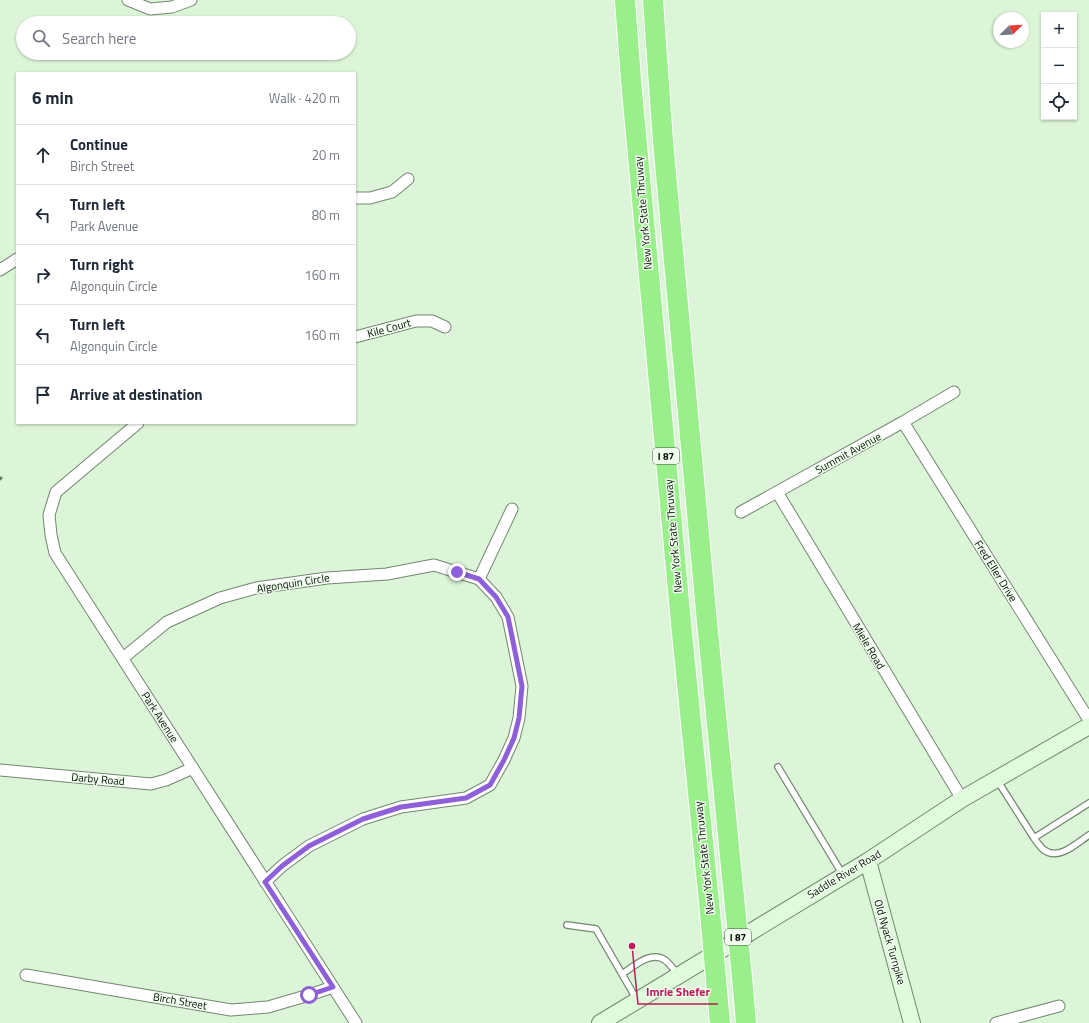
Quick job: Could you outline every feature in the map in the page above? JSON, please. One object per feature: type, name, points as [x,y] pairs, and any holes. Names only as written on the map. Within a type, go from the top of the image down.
[{"type":"highway","name":"New York State Thruway","points":[[625,0],[631,80],[680,608],[720,1023]]},
{"type":"highway","name":"I 87","points":[[653,0],[663,141],[707,622],[746,1023]]},
{"type":"main road","name":"Saddle River Road","points":[[600,1023],[868,861],[962,799],[1089,726]]},
{"type":"main road","name":"Old Nyack Turnpike","points":[[868,861],[912,1023]]},
{"type":"street","points":[[128,0],[150,9],[172,7],[191,0]]},
{"type":"street","points":[[356,198],[370,198],[392,192],[408,179]]},
{"type":"street","points":[[0,270],[16,260]]},
{"type":"street","name":"Kile Court","points":[[356,336],[416,321],[432,322],[445,327]]},
{"type":"street","name":"Summit Avenue","points":[[741,512],[954,392]]},
{"type":"street","name":"Fred Eller Drive","points":[[903,422],[1089,720]]},
{"type":"street","name":"Park Avenue","points":[[137,424],[56,492],[49,515],[55,553],[356,1023]]},
{"type":"street","name":"Miele Road","points":[[777,492],[962,799]]},
{"type":"street","points":[[479,579],[512,509]]},
{"type":"street","name":"Algonquin Circle","points":[[123,658],[167,622],[220,598],[256,588],[327,578],[387,574],[434,565],[479,579],[496,597],[508,617],[522,686],[519,718],[514,738],[490,785],[466,798],[401,807],[363,819],[309,846],[282,866],[265,882]]},
{"type":"street","name":"Darby Road","points":[[0,770],[151,784],[166,780],[193,768]]},
{"type":"street","name":"Birch Street","points":[[26,975],[230,1010],[268,1007],[333,987]]},
{"type":"street","points":[[996,1023],[1059,1006]]},
{"type":"lane","points":[[778,767],[843,876]]},
{"type":"lane","points":[[997,780],[1034,838],[1046,851],[1054,853],[1068,849],[1089,835]]},
{"type":"lane","points":[[1034,838],[1089,803]]},
{"type":"lane","points":[[566,925],[596,929],[637,1000]]},
{"type":"lane","points":[[622,974],[646,959],[656,957],[663,958],[667,961],[679,975]]},
{"type":"place","name":"Imrie Shefer","points":[[632,946]]},
{"type":"route","points":[[309,995],[333,987],[265,882],[282,866],[309,846],[363,819],[401,807],[466,798],[490,785],[514,738],[519,718],[522,686],[508,617],[496,597],[479,579],[457,572]]}]
